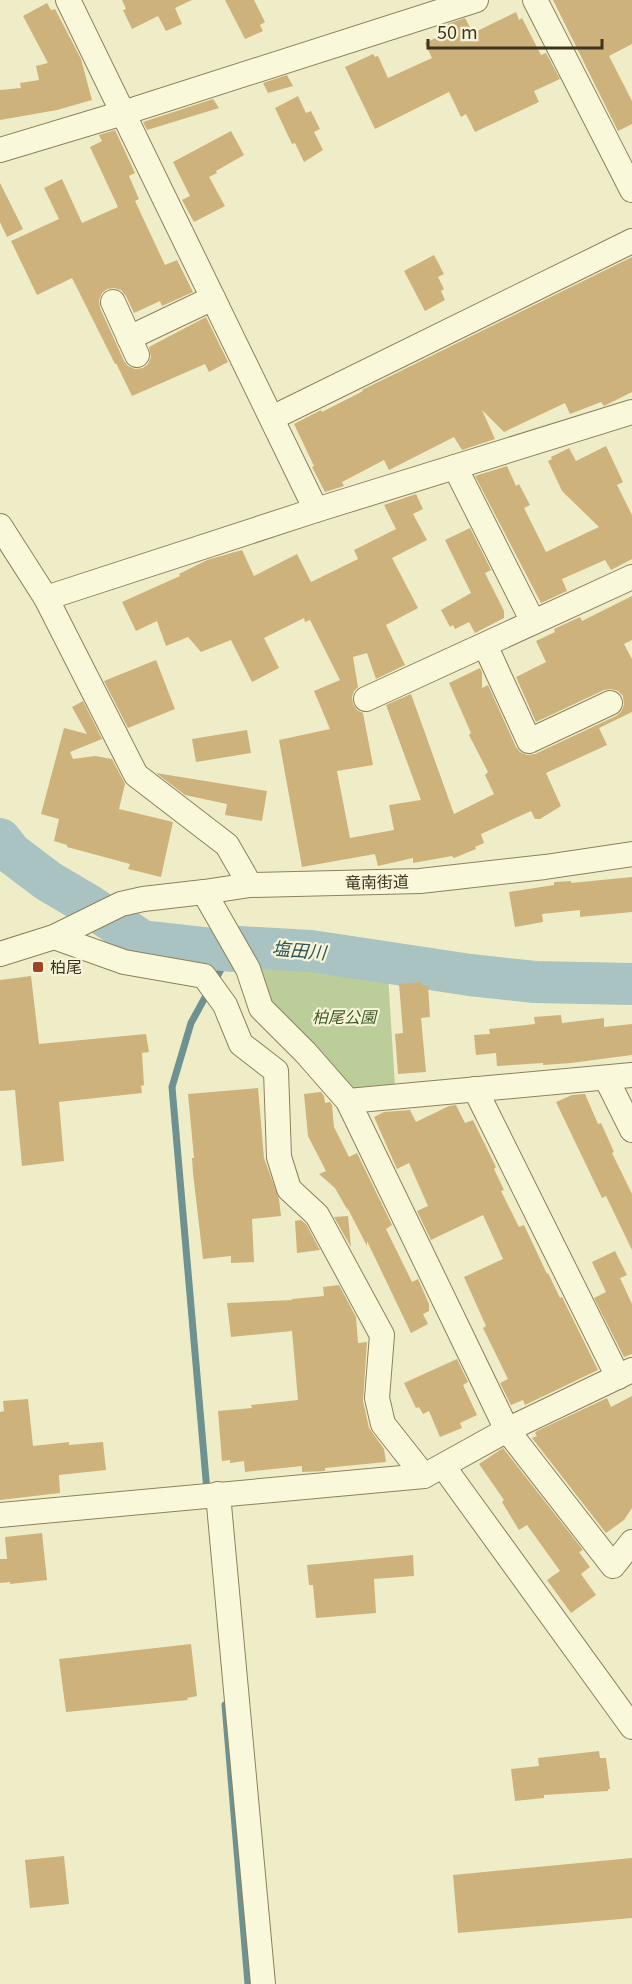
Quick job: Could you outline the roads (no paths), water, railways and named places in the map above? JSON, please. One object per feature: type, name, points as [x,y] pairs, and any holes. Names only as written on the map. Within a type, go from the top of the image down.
[{"type":"street","points":[[68,0],[316,510]]},
{"type":"street","points":[[0,150],[476,0]]},
{"type":"street","points":[[535,0],[632,190]]},
{"type":"street","points":[[272,418],[632,241]]},
{"type":"street","points":[[113,302],[133,346],[213,298]]},
{"type":"street","points":[[46,598],[316,510],[632,412]]},
{"type":"street","points":[[455,467],[533,622]]},
{"type":"street","points":[[0,526],[46,598],[136,775],[227,845],[250,885]]},
{"type":"street","points":[[366,699],[632,577]]},
{"type":"street","points":[[485,645],[528,741],[610,703]]},
{"type":"street","name":"竜南街道","points":[[0,954],[62,933],[121,904],[143,899],[250,885],[420,881],[545,867],[632,854]]},
{"type":"street","points":[[204,892],[248,969],[261,1008],[305,1052],[348,1101],[507,1430],[613,1566],[632,1542]]},
{"type":"street","points":[[62,933],[124,963],[204,976],[225,1005],[241,1044],[276,1071],[279,1157],[289,1189],[317,1215],[382,1335],[377,1398],[383,1424],[434,1471],[632,1727]]},
{"type":"street","points":[[348,1101],[632,1075]]},
{"type":"street","points":[[606,1078],[632,1130]]},
{"type":"street","points":[[0,1515],[434,1471],[507,1430],[625,1374],[475,1089]]},
{"type":"street","points":[[218,1494],[262,1984]]},
{"type":"waterway","name":"塩田川","points":[[0,839],[11,853],[48,881],[142,941],[231,951],[239,947],[311,951],[470,975],[535,982],[632,984]]},
{"type":"waterway","points":[[214,982],[231,951]]},
{"type":"waterway","points":[[207,1491],[172,1087],[191,1023],[208,992]]},
{"type":"waterway","points":[[225,1705],[248,1984]]},
{"type":"place","name":"柏尾","points":[[38,967]]},
{"type":"park label","name":"柏尾公園","points":[[344,1017]]}]
